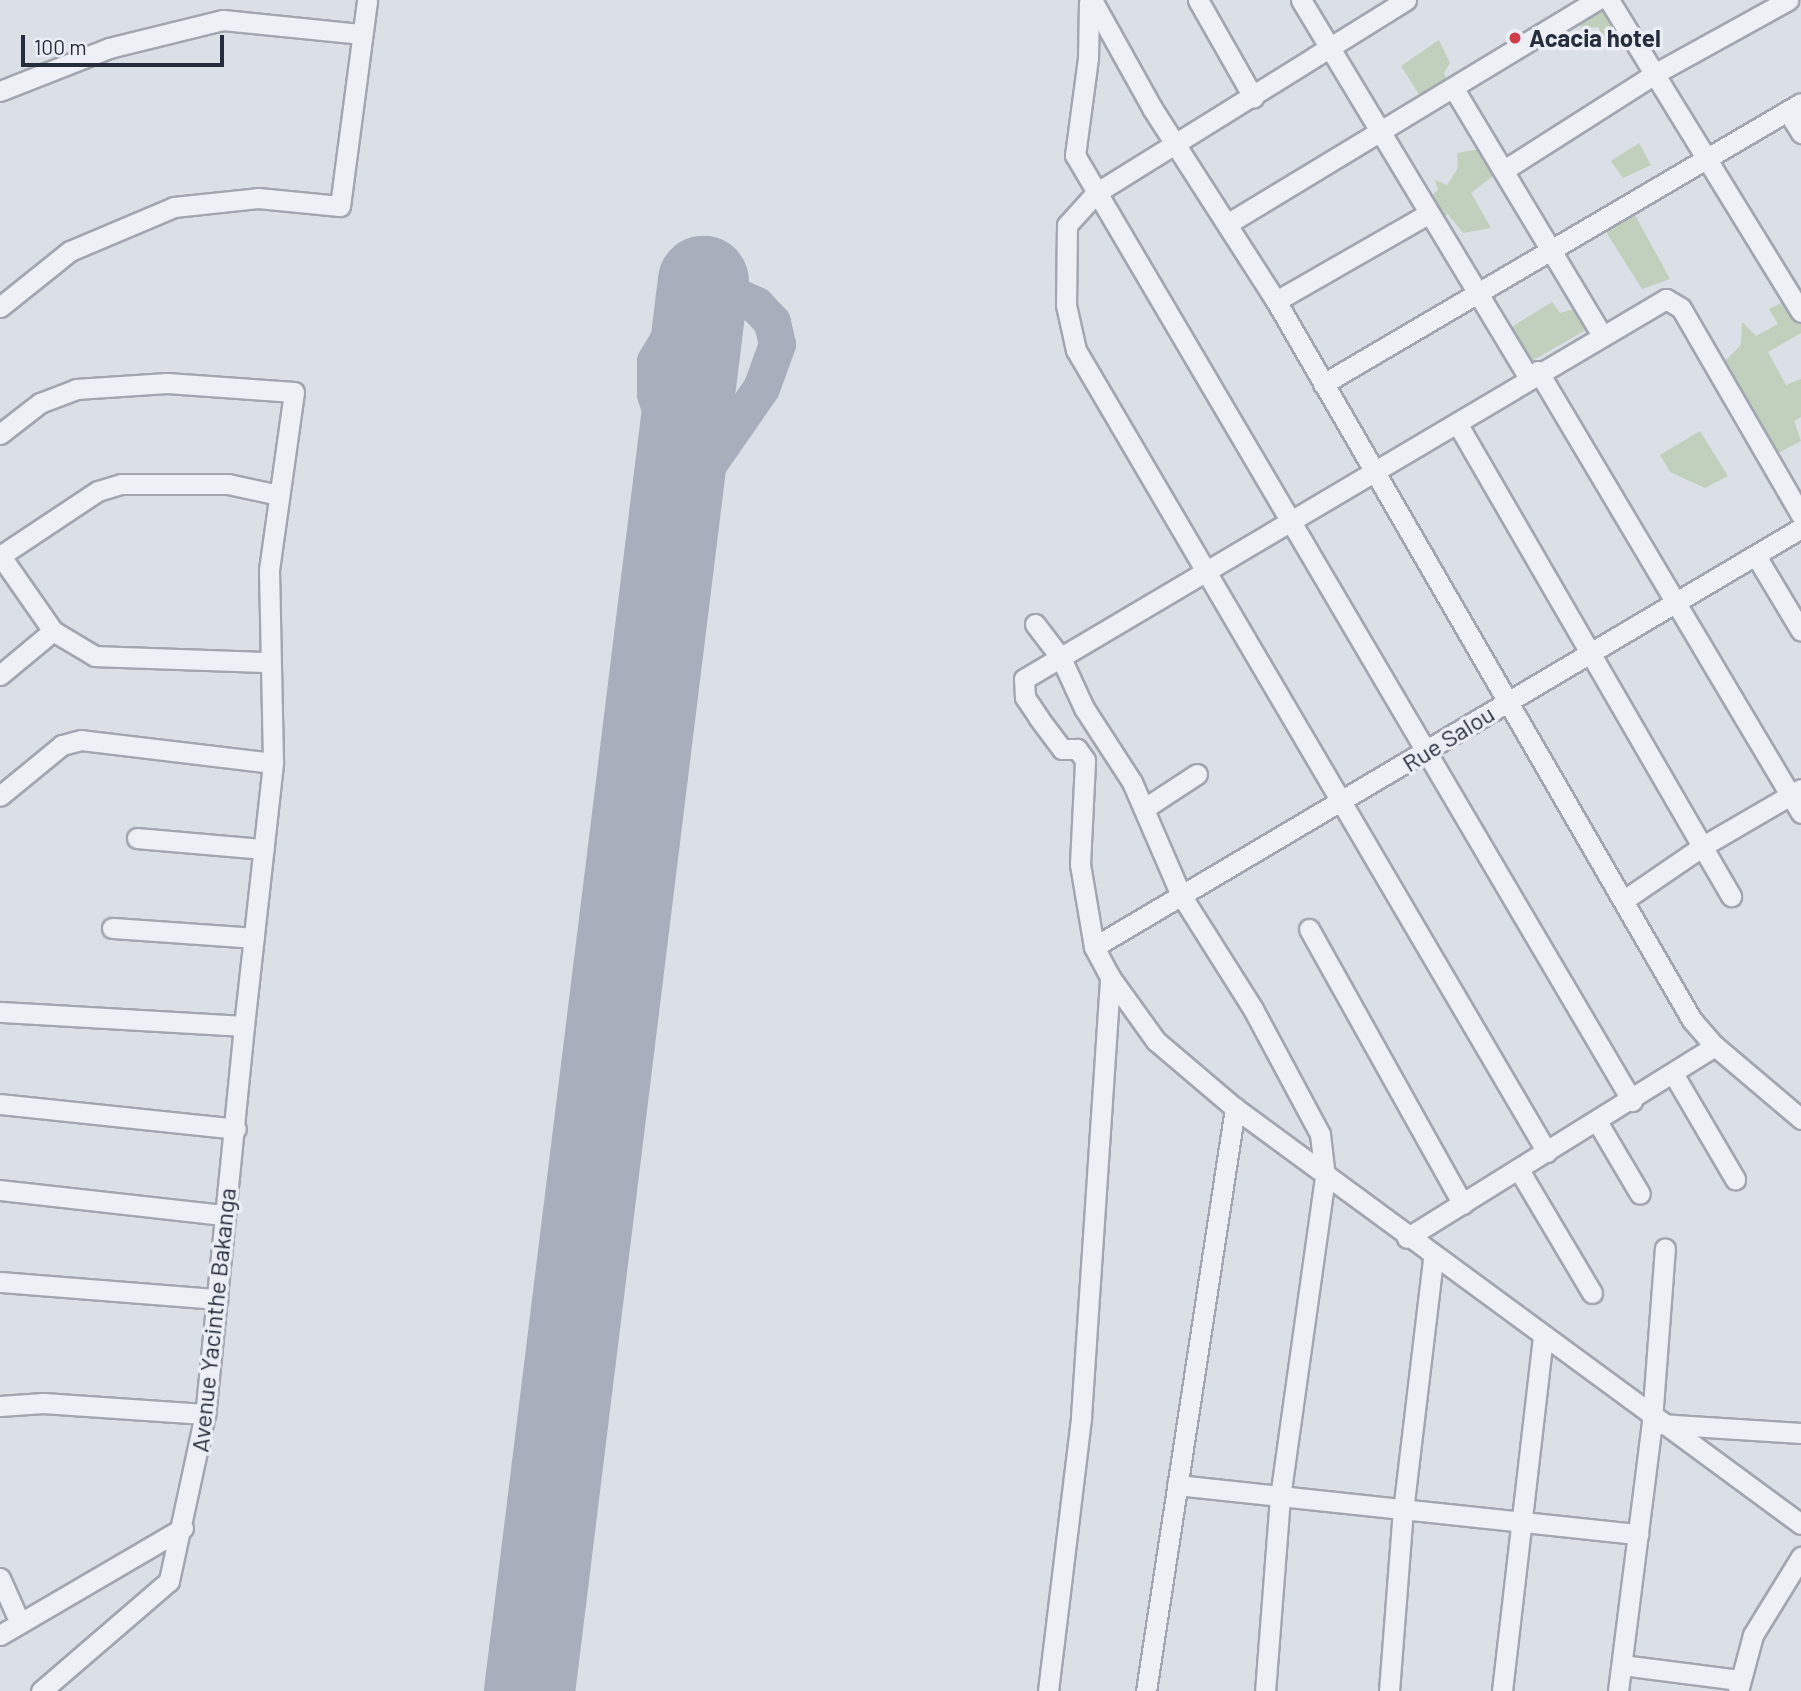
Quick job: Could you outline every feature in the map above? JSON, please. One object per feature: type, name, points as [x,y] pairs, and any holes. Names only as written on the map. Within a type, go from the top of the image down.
[{"type":"street","points":[[0,307],[69,251],[174,208],[258,198],[340,206],[367,0]]},
{"type":"street","points":[[1091,0],[1175,144],[1276,300],[1370,469],[1625,900],[1692,1020],[1716,1046],[1801,1119]]},
{"type":"street","points":[[1091,0],[1088,58],[1075,155],[1287,520],[1632,1101]]},
{"type":"street","points":[[1198,0],[1253,97]]},
{"type":"street","points":[[1301,0],[1474,295],[1533,374],[1796,793],[1801,813]]},
{"type":"street","points":[[1227,224],[1380,134],[1597,0]]},
{"type":"street","points":[[1609,0],[1656,73],[1702,158],[1801,312]]},
{"type":"street","points":[[1504,170],[1656,73],[1788,0]]},
{"type":"street","points":[[1402,1],[1332,50],[1096,193],[1067,225],[1066,305],[1076,350],[1202,571],[1345,802],[1547,1152]]},
{"type":"street","points":[[0,91],[109,48],[223,20],[362,33]]},
{"type":"street","points":[[1454,89],[1552,248],[1601,334]]},
{"type":"street","points":[[1323,384],[1702,158],[1794,107],[1801,133]]},
{"type":"street","points":[[1276,300],[1428,214]]},
{"type":"street","points":[[1801,516],[1678,303],[1659,302],[1533,374],[1457,423],[1370,469],[1024,678],[1025,697],[1062,748],[1077,749],[1085,760],[1080,864],[1094,947],[1110,978],[1156,1041],[1234,1108],[1433,1258],[1656,1422],[1801,1524]]},
{"type":"street","points":[[0,434],[40,403],[76,389],[167,383],[294,392],[269,570],[269,662],[95,656],[53,631],[0,555],[98,491],[121,484],[228,484],[279,495]]},
{"type":"street","points":[[1457,423],[1731,896]]},
{"type":"street","name":"Rue Salou","points":[[1094,947],[1345,802],[1508,701],[1801,528]]},
{"type":"street","points":[[1756,556],[1801,631]]},
{"type":"street","points":[[1035,624],[1061,658],[1084,708],[1144,808],[1181,895],[1312,1113],[1325,1177],[1280,1497],[1265,1691]]},
{"type":"street","points":[[0,675],[53,631]]},
{"type":"street","name":"Avenue Yacinthe Bakanga","points":[[41,1691],[169,1581],[183,1528],[205,1413],[218,1298],[223,1215],[236,1129],[244,1026],[274,763],[275,735],[269,662]]},
{"type":"street","points":[[0,796],[71,741],[274,763]]},
{"type":"street","points":[[1144,808],[1197,774]]},
{"type":"street","points":[[1625,900],[1703,846],[1796,793]]},
{"type":"street","points":[[137,838],[264,849]]},
{"type":"street","points":[[112,928],[254,938]]},
{"type":"street","points":[[1309,929],[1463,1204]]},
{"type":"street","points":[[1048,1691],[1082,1417],[1110,978]]},
{"type":"street","points":[[0,1012],[244,1026]]},
{"type":"street","points":[[1407,1238],[1598,1123],[1716,1046]]},
{"type":"street","points":[[1674,1075],[1735,1179]]},
{"type":"street","points":[[0,1104],[236,1129]]},
{"type":"street","points":[[1146,1691],[1234,1108]]},
{"type":"street","points":[[1598,1123],[1640,1194]]},
{"type":"street","points":[[1519,1170],[1592,1293]]},
{"type":"street","points":[[0,1190],[223,1215]]},
{"type":"street","points":[[1618,1691],[1638,1534],[1656,1422],[1665,1248]]},
{"type":"street","points":[[1389,1691],[1403,1511],[1433,1258]]},
{"type":"street","points":[[0,1282],[218,1298]]},
{"type":"street","points":[[1502,1691],[1544,1338]]},
{"type":"street","points":[[0,1406],[43,1403],[205,1413]]},
{"type":"street","points":[[1656,1422],[1801,1433]]},
{"type":"street","points":[[1177,1485],[1522,1524],[1638,1534]]},
{"type":"street","points":[[0,1635],[183,1528]]},
{"type":"street","points":[[1622,1665],[1738,1686],[1753,1635],[1801,1558]]},
{"type":"street","points":[[0,1578],[20,1623]]},
{"type":"green space","points":[[1607,3],[1626,33],[1606,44],[1598,27],[1582,29],[1577,18]]},
{"type":"green space","points":[[1439,40],[1450,63],[1444,73],[1450,88],[1424,102],[1401,66]]},
{"type":"green space","points":[[1639,143],[1651,165],[1623,178],[1611,161]]},
{"type":"green space","points":[[1486,148],[1500,171],[1471,193],[1491,228],[1463,233],[1448,214],[1440,218],[1430,197],[1438,190],[1435,180],[1447,185],[1458,168],[1457,153]]},
{"type":"green space","points":[[1631,208],[1670,279],[1642,289],[1601,224]]},
{"type":"green space","points":[[1789,299],[1801,321],[1801,333],[1768,352],[1786,385],[1801,379],[1801,417],[1794,421],[1801,441],[1772,456],[1718,368],[1741,345],[1742,322],[1756,336],[1778,324],[1769,309]]},
{"type":"green space","points":[[1552,302],[1560,313],[1581,307],[1586,330],[1530,362],[1510,328]]},
{"type":"green space","points":[[1700,431],[1728,476],[1705,488],[1670,472],[1660,455]]},
{"type":"taxiway","points":[[674,513],[761,388],[777,344],[772,322],[756,305],[703,281],[655,361],[655,394],[662,416],[683,439]]},
{"type":"runway","points":[[529,1691],[703,281]]},
{"type":"place","name":"Acacia hotel","points":[[1515,38]]}]
